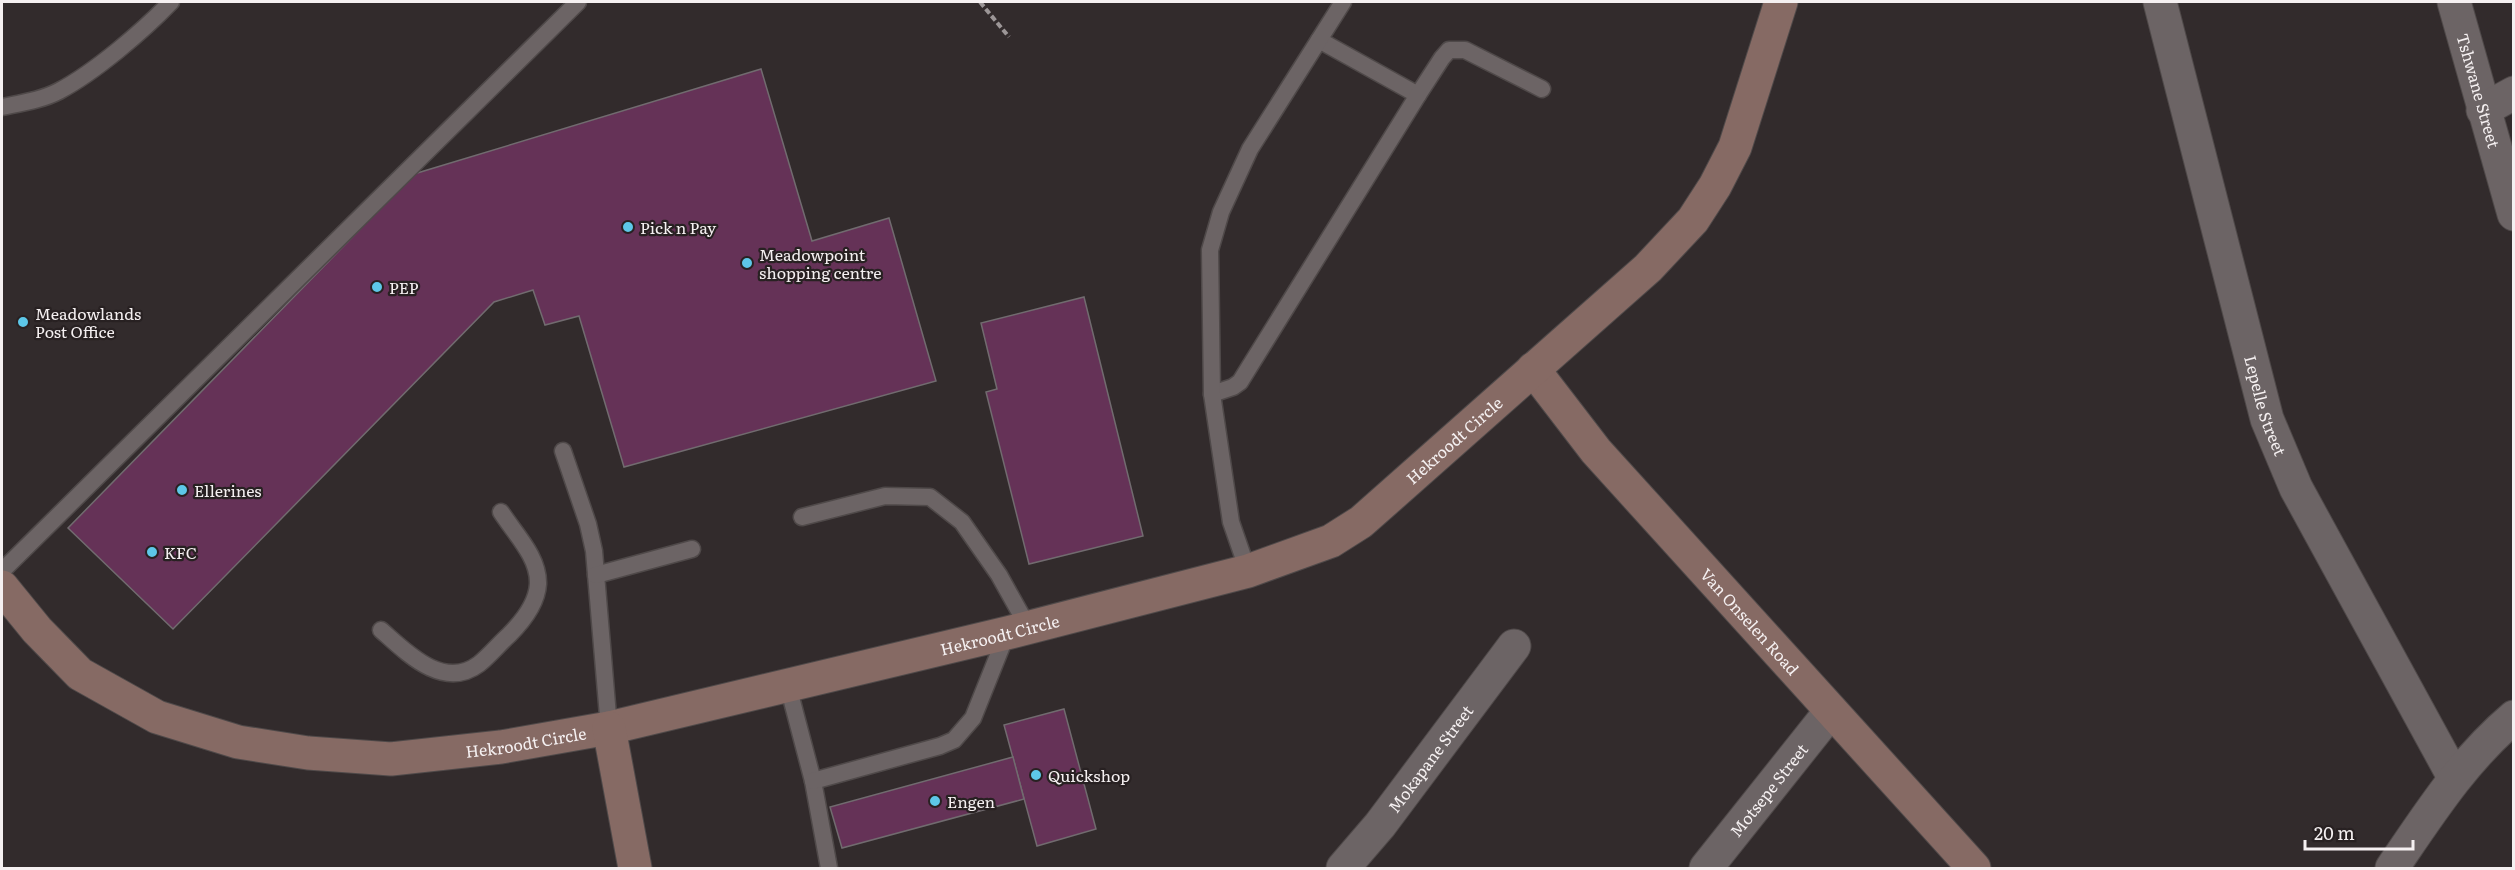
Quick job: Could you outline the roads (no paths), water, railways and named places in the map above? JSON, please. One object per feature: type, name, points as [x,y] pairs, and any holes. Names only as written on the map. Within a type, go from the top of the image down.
[{"type":"street","name":"Hekroodt Circle","points":[[2,587],[37,630],[80,674],[157,717],[238,742],[308,753],[391,759],[501,747],[609,728],[1017,630],[1248,571],[1314,548],[1361,522],[1648,268],[1693,220],[1715,186],[1735,147],[1781,2]]},
{"type":"street","name":"Lepelle Street","points":[[2160,2],[2267,418],[2275,440],[2296,488],[2454,777]]},
{"type":"street","name":"Tshwane Street","points":[[2454,2],[2514,214]]},
{"type":"street","points":[[2483,110],[2514,93]]},
{"type":"street","name":"Van Onselen Road","points":[[1533,369],[1596,451],[1974,868]]},
{"type":"street","name":"Mokapane Street","points":[[1342,868],[1380,825],[1514,646]]},
{"type":"street","name":"Motsepe Street","points":[[1706,868],[1831,711]]},
{"type":"street","points":[[2392,868],[2454,777],[2494,734],[2514,717]]},
{"type":"street","points":[[609,728],[635,868]]},
{"type":"lane","points":[[2,107],[32,101],[58,92],[80,78],[152,22],[171,2]]},
{"type":"lane","points":[[2,571],[579,2]]},
{"type":"lane","points":[[1248,571],[1231,522],[1212,394],[1210,250],[1221,212],[1250,149],[1343,2]]},
{"type":"lane","points":[[1319,40],[1418,96]]},
{"type":"lane","points":[[1212,394],[1233,387],[1240,382],[1449,50],[1457,48],[1465,50],[1542,89]]},
{"type":"lane","points":[[563,451],[588,524],[596,575],[609,728]]},
{"type":"lane","points":[[802,517],[885,496],[930,497],[962,522],[999,575],[1017,630],[973,718],[954,740],[940,746],[813,781]]},
{"type":"lane","points":[[381,630],[417,663],[441,672],[460,673],[478,665],[517,627],[534,601],[538,584],[535,562],[501,513]]},
{"type":"lane","points":[[596,575],[692,549]]},
{"type":"lane","points":[[788,686],[813,781],[829,868]]},
{"type":"place","name":"Pick n Pay","points":[[628,227]]},
{"type":"place","name":"Meadowpoint shopping centre","points":[[747,263]]},
{"type":"place","name":"PEP","points":[[377,287]]},
{"type":"place","name":"Meadowlands Post Office","points":[[23,322]]},
{"type":"place","name":"Ellerines","points":[[182,490]]},
{"type":"place","name":"KFC","points":[[152,552]]},
{"type":"place","name":"Quickshop","points":[[1036,775]]},
{"type":"place","name":"Engen","points":[[935,801]]}]
